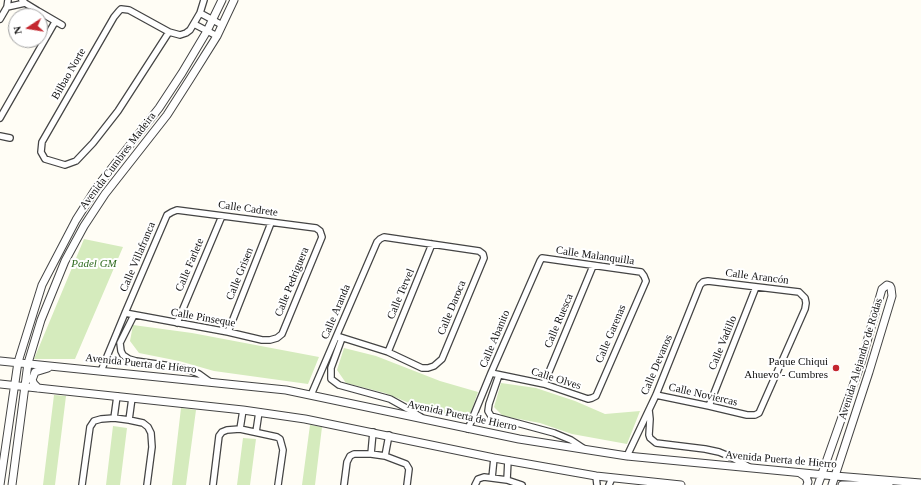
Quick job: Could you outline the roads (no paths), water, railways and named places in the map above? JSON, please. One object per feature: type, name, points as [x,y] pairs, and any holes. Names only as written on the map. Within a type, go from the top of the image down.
[{"type":"street","points":[[0,19],[7,7],[8,0]]},
{"type":"street","points":[[169,32],[180,35],[190,30],[200,13],[204,0]]},
{"type":"street","name":"Avenida Cumbres Madeira","points":[[0,485],[18,362],[42,285],[76,220],[97,187],[159,108],[207,30],[222,0]]},
{"type":"street","name":"Avenida Cumbres Madeira","points":[[12,485],[28,363],[41,320],[65,261],[84,226],[105,194],[167,115],[217,36],[234,0]]},
{"type":"street","points":[[7,7],[24,1],[55,22],[62,25]]},
{"type":"street","name":"Bilbao Norte","points":[[125,9],[129,10],[169,32],[118,111],[94,143],[71,164],[65,165],[45,159],[40,148],[42,142],[75,83],[119,11],[125,9]]},
{"type":"street","points":[[200,13],[222,25]]},
{"type":"street","points":[[0,118],[55,22]]},
{"type":"street","points":[[194,24],[217,36]]},
{"type":"street","points":[[0,136],[10,138]]},
{"type":"street","name":"Calle Cadrete","points":[[172,212],[177,210],[316,228],[320,231]]},
{"type":"street","name":"Calle Villafranca","points":[[101,371],[167,215],[172,212]]},
{"type":"street","name":"Calle Farlete","points":[[177,323],[222,216]]},
{"type":"street","name":"Calle Grisen","points":[[228,332],[271,223]]},
{"type":"street","name":"Calle Pedriguera","points":[[277,338],[282,334],[322,237],[320,231]]},
{"type":"street","name":"Calle Aranda","points":[[311,395],[339,337],[377,242],[384,237],[432,244]]},
{"type":"street","name":"Calle Daroca","points":[[388,352],[422,368],[434,366],[442,359],[484,258],[483,254],[479,251],[432,244]]},
{"type":"street","name":"Calle Tervel","points":[[388,352],[432,244]]},
{"type":"street","name":"Calle Malanquilla","points":[[542,258],[641,272],[644,276]]},
{"type":"street","name":"Calle Abanito","points":[[468,429],[542,258]]},
{"type":"street","name":"Calle Ruesca","points":[[544,384],[593,266]]},
{"type":"street","name":"Calle Garenas","points":[[592,398],[596,396],[646,281],[644,276]]},
{"type":"street","name":"Calle Arancón","points":[[703,282],[708,281],[799,292],[805,298],[805,309],[761,410],[755,415],[746,415]]},
{"type":"street","name":"Calle Devanos","points":[[627,456],[656,395],[700,285],[703,282]]},
{"type":"street","name":"Avenida Alejandro de Rodas","points":[[818,485],[860,366],[882,289],[887,285],[891,288],[892,296],[871,367],[832,485]]},
{"type":"street","name":"Calle Vadillo","points":[[709,406],[756,288]]},
{"type":"street","name":"Calle Pinseque","points":[[125,313],[228,332],[262,340],[277,338]]},
{"type":"street","points":[[134,315],[120,343],[123,355],[128,359],[136,361],[190,370],[211,382]]},
{"type":"street","points":[[339,337],[388,352]]},
{"type":"street","name":"Calle Aranda","points":[[339,337],[330,368],[331,379],[339,385],[390,399],[422,419]]},
{"type":"street","name":"Avenida Puerta de Hierro","points":[[0,361],[286,390],[519,439],[627,456],[921,483]]},
{"type":"street","points":[[38,388],[32,380],[35,372],[41,369],[58,367]]},
{"type":"street","name":"Calle Olves","points":[[491,373],[544,384],[588,399],[592,398]]},
{"type":"street","name":"Calle Abanito","points":[[499,375],[489,404],[488,411],[491,416],[554,433],[571,440],[583,448]]},
{"type":"street","points":[[0,384],[259,412],[389,435],[494,458],[596,476],[611,481],[681,485]]},
{"type":"street","name":"Calle Noviercas","points":[[656,395],[746,415]]},
{"type":"street","points":[[114,418],[117,396]]},
{"type":"street","points":[[128,420],[132,398]]},
{"type":"street","points":[[240,429],[243,410]]},
{"type":"street","points":[[648,410],[650,419],[649,435],[656,443],[719,452],[750,468]]},
{"type":"street","points":[[256,432],[259,412]]},
{"type":"street","points":[[82,485],[90,427],[94,421],[114,418],[143,423],[148,427],[151,433],[152,447],[147,485]]},
{"type":"street","points":[[212,485],[219,436],[222,432],[227,430],[240,429],[277,437],[280,439],[283,450],[278,485]]},
{"type":"street","points":[[371,454],[373,432]]},
{"type":"street","points":[[385,456],[389,435]]},
{"type":"street","points":[[344,485],[347,462],[350,456],[354,454],[385,456],[406,464],[409,469],[408,485]]},
{"type":"street","points":[[492,478],[494,458]]},
{"type":"street","points":[[507,480],[508,460]]},
{"type":"street","points":[[800,472],[806,477],[808,482],[807,485]]},
{"type":"street","points":[[596,476],[597,485]]},
{"type":"street","points":[[475,485],[478,478],[484,477],[507,480],[522,485]]},
{"type":"street","points":[[842,485],[880,485],[896,481]]},
{"type":"place","name":"Paque Chiqui Ahuevo - Cumbres","points":[[836,368]]},
{"type":"park label","name":"Padel GM","points":[[94,264]]}]
